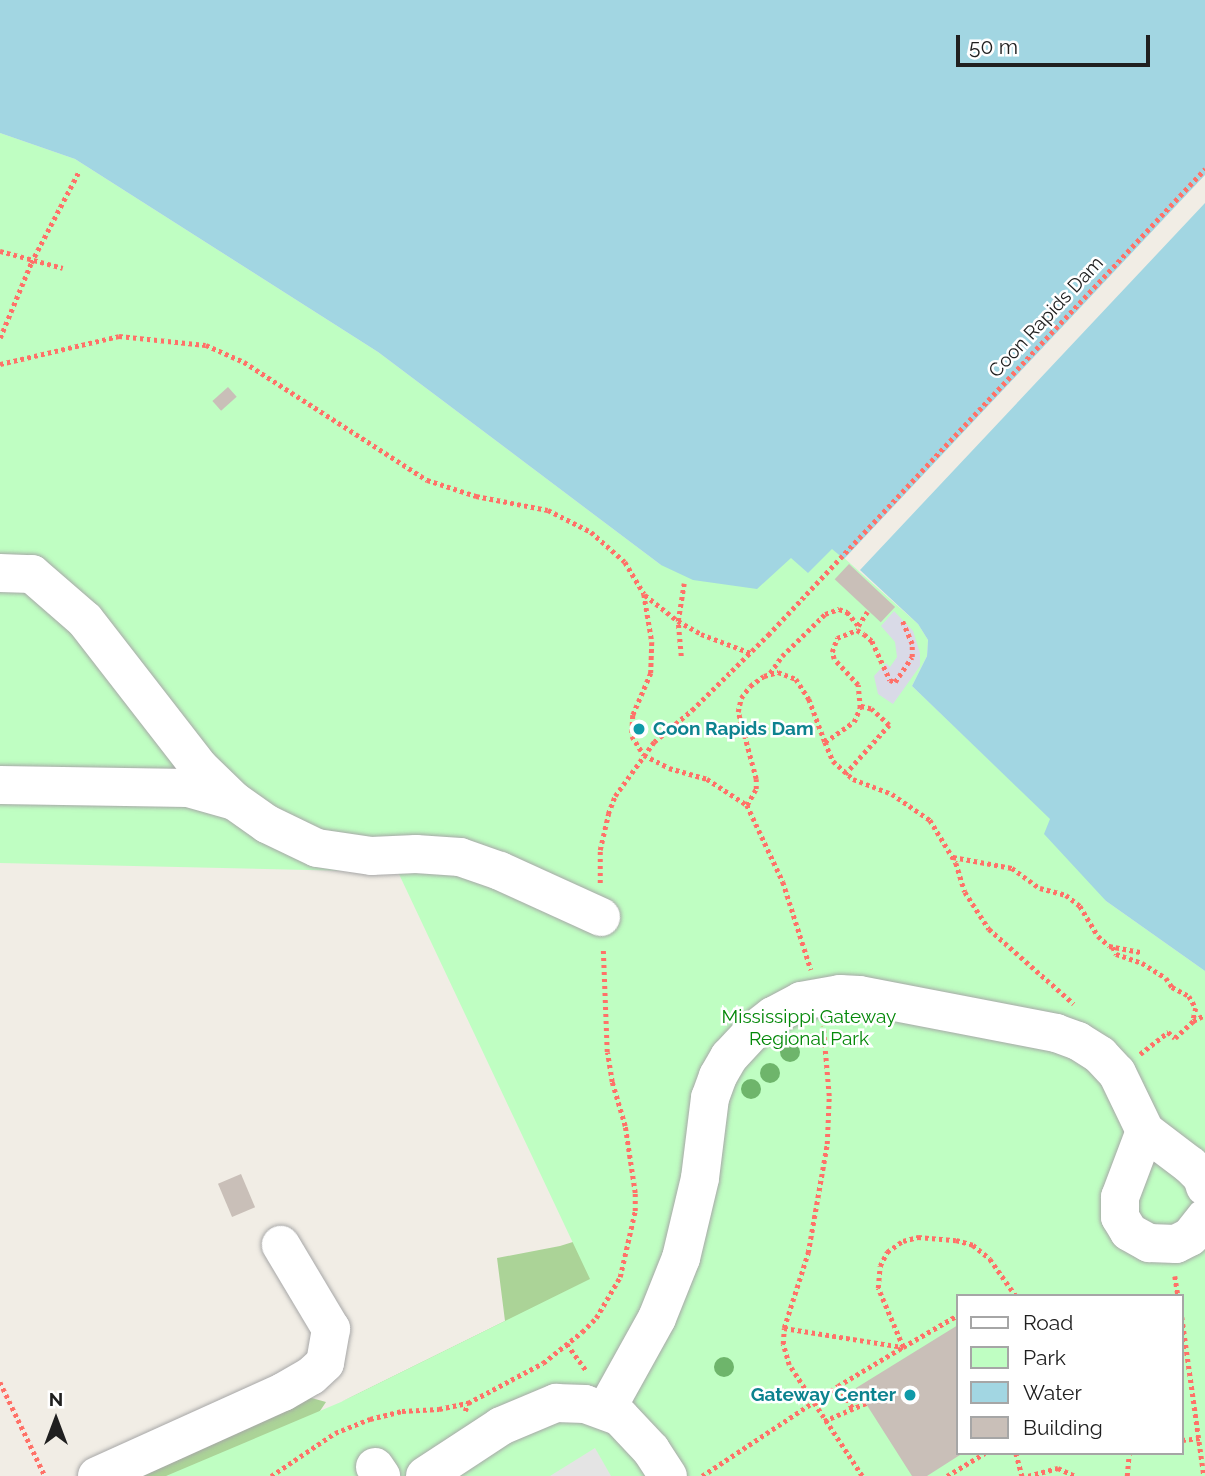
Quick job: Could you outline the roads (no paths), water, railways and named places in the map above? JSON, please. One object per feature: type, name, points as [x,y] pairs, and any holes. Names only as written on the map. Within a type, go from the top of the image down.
[{"type":"lane","points":[[0,573],[32,574],[85,620],[200,768],[233,800],[267,824],[317,848],[370,856],[416,853],[460,858],[486,865],[601,917]]},
{"type":"lane","points":[[0,785],[188,788],[233,800]]},
{"type":"lane","points":[[425,1476],[501,1426],[532,1411],[556,1403],[585,1404],[601,1393],[657,1318],[681,1258],[700,1178],[710,1098],[718,1076],[729,1057],[773,1016],[801,1001],[840,993],[1056,1033],[1078,1041],[1100,1055],[1117,1073],[1145,1130],[1190,1165],[1202,1177],[1205,1187]]},
{"type":"lane","points":[[1145,1130],[1119,1197],[1121,1217],[1129,1232],[1149,1243],[1164,1246],[1191,1237],[1205,1218]]},
{"type":"lane","points":[[97,1476],[283,1392],[311,1376],[325,1363],[331,1329],[281,1245]]},
{"type":"lane","points":[[601,1393],[630,1424],[668,1476]]},
{"type":"water","points":[[0,0],[1205,0],[1205,175],[844,559],[832,549],[808,573],[791,558],[757,589],[693,580],[661,565],[378,352],[75,159],[0,133]]},
{"type":"water","points":[[1205,203],[1205,971],[1106,901],[1044,834],[1050,819],[912,686],[927,656],[928,640],[918,624],[860,570]]},
{"type":"place","name":"Coon Rapids Dam","points":[[639,729]]},
{"type":"place","name":"Gateway Center","points":[[910,1395]]},
{"type":"park label","name":"Mississippi Gateway Regional Park","points":[[809,1028]]}]
